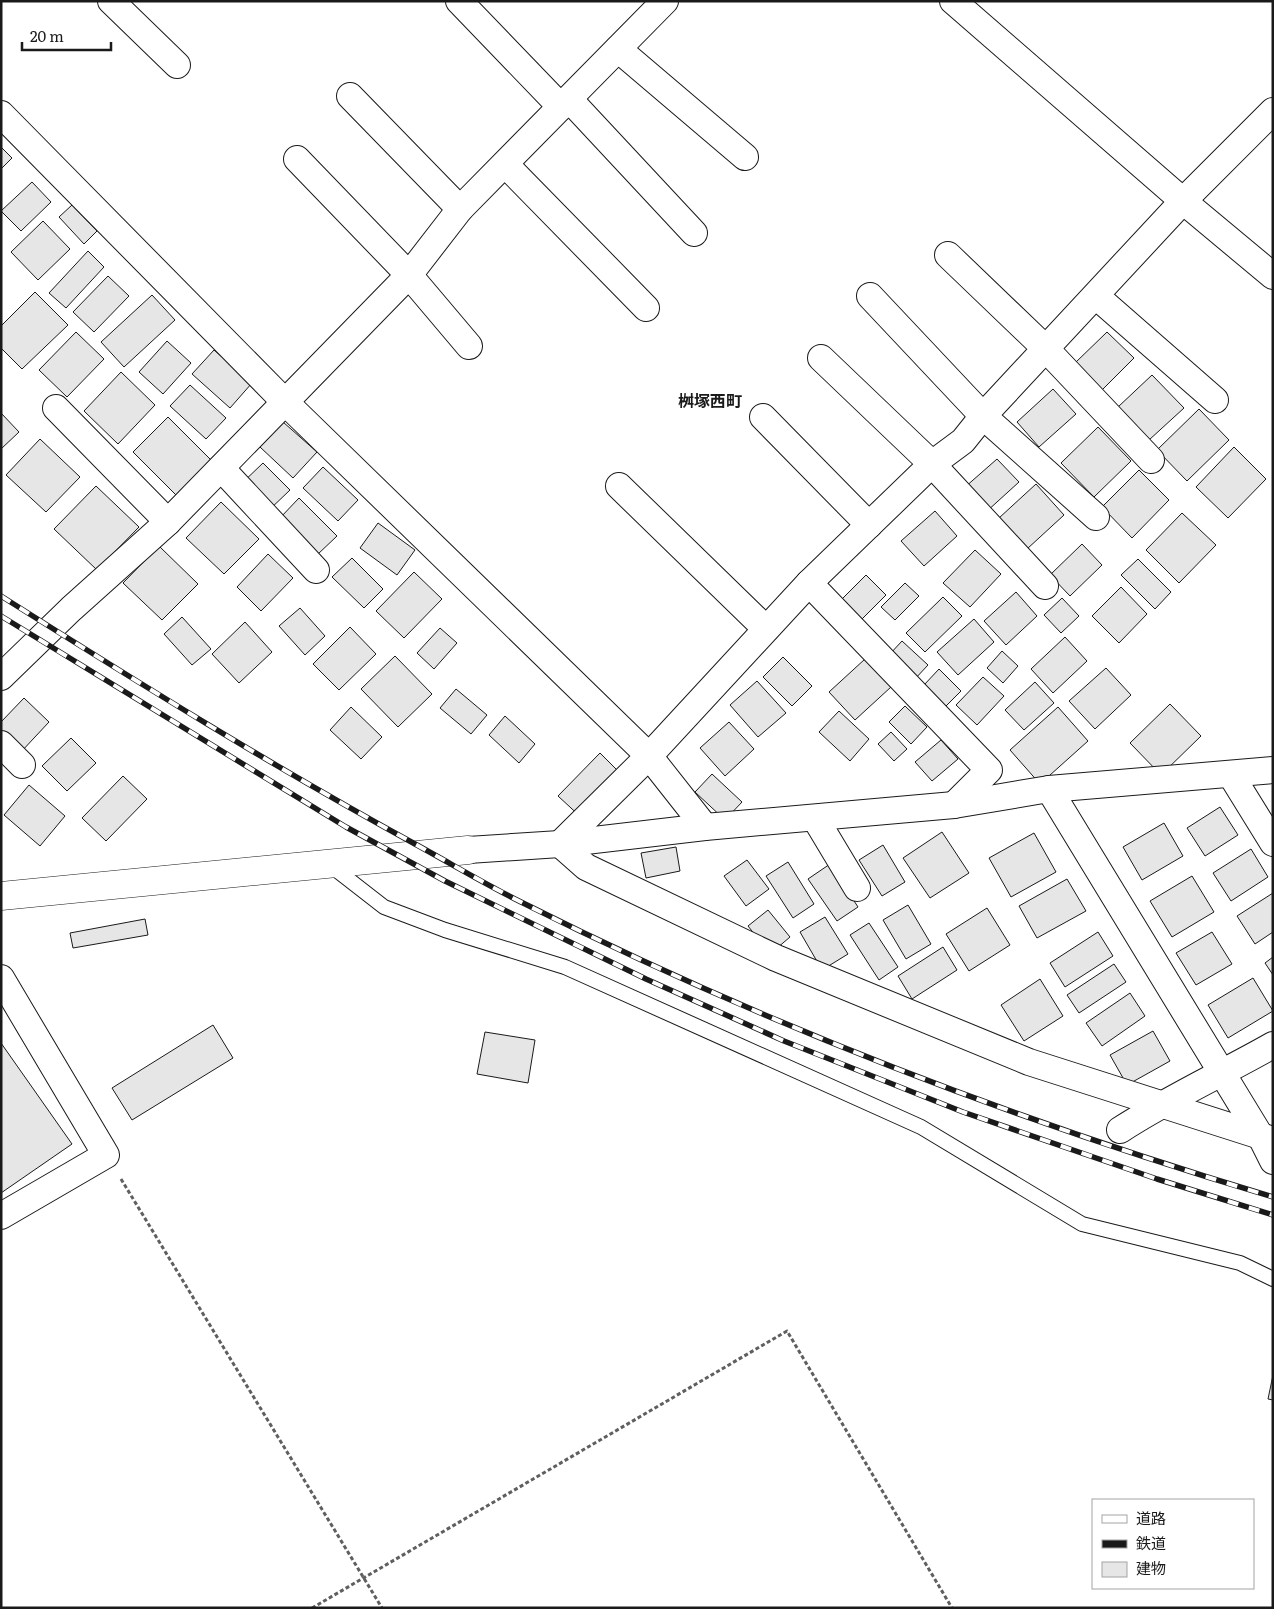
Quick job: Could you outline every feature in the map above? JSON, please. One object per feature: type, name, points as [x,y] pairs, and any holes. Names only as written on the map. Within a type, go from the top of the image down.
[{"type":"street","points":[[111,1],[177,65]]},
{"type":"street","points":[[459,1],[565,103],[694,233]]},
{"type":"street","points":[[1,677],[71,609],[168,522],[409,275],[460,210],[665,1]]},
{"type":"street","points":[[953,1],[1183,202],[1273,276]]},
{"type":"street","points":[[618,49],[745,157]]},
{"type":"street","points":[[350,96],[460,210]]},
{"type":"street","points":[[560,844],[649,756],[809,583],[932,464],[963,441],[983,416],[1183,202],[1273,111]]},
{"type":"street","points":[[1,114],[285,402],[369,499],[649,756],[705,827]]},
{"type":"street","points":[[297,159],[409,275],[469,346]]},
{"type":"street","points":[[505,164],[646,308]]},
{"type":"street","points":[[948,254],[1046,349],[1151,460]]},
{"type":"street","points":[[870,296],[983,416],[1096,517]]},
{"type":"street","points":[[1096,296],[1214,400]]},
{"type":"street","points":[[821,358],[932,464],[1045,586]]},
{"type":"street","points":[[56,408],[168,522]]},
{"type":"street","points":[[763,417],[869,525]]},
{"type":"street","points":[[221,468],[316,570]]},
{"type":"street","points":[[619,486],[766,628]]},
{"type":"street","points":[[809,583],[989,770],[954,806]]},
{"type":"street","points":[[1,744],[22,765]]},
{"type":"street","points":[[1,896],[468,850],[560,844],[705,827],[954,806],[1049,789],[1273,770]]},
{"type":"street","points":[[1231,775],[1273,842]]},
{"type":"street","points":[[1049,789],[1223,1074],[1267,1138],[1273,1161]]},
{"type":"street","points":[[815,818],[857,888]]},
{"type":"street","points":[[560,844],[586,867],[776,958],[1029,1062],[1267,1138]]},
{"type":"street","points":[[1,978],[106,1155],[1,1216]]},
{"type":"street","points":[[1120,1130],[1159,1105],[1223,1074],[1273,1045]]},
{"type":"lane","points":[[330,864],[384,907],[445,930],[565,967],[921,1127],[1082,1224],[1240,1263],[1273,1279]]},
{"type":"path","points":[[106,1155],[382,1608]]},
{"type":"path","points":[[312,1608],[787,1331],[952,1608]]},
{"type":"building","points":[[1,147],[12,158],[1,169]]},
{"type":"building","points":[[32,182],[51,202],[21,231],[1,211]]},
{"type":"building","points":[[72,205],[97,231],[84,244],[59,217]]},
{"type":"building","points":[[43,221],[70,249],[38,280],[11,252]]},
{"type":"building","points":[[88,251],[104,267],[66,308],[49,293]]},
{"type":"building","points":[[108,276],[129,296],[94,332],[73,312]]},
{"type":"building","points":[[35,292],[68,325],[22,369],[1,348],[1,326]]},
{"type":"building","points":[[152,295],[175,320],[124,367],[101,342]]},
{"type":"building","points":[[76,332],[104,359],[67,397],[39,370]]},
{"type":"building","points":[[1107,332],[1134,358],[1102,390],[1075,363]]},
{"type":"building","points":[[167,341],[191,363],[163,394],[139,372]]},
{"type":"building","points":[[214,350],[252,383],[230,408],[192,374]]},
{"type":"building","points":[[121,372],[155,405],[118,444],[84,411]]},
{"type":"building","points":[[1152,375],[1184,408],[1149,440],[1118,407]]},
{"type":"building","points":[[190,385],[226,418],[206,439],[170,406]]},
{"type":"building","points":[[1053,389],[1076,414],[1039,447],[1017,422]]},
{"type":"building","points":[[1199,409],[1229,440],[1187,481],[1157,450]]},
{"type":"building","points":[[1,413],[19,432],[1,449]]},
{"type":"building","points":[[168,417],[213,462],[178,497],[133,452]]},
{"type":"building","points":[[283,422],[317,452],[293,478],[260,447]]},
{"type":"building","points":[[1098,427],[1131,461],[1094,497],[1061,463]]},
{"type":"building","points":[[40,439],[80,477],[46,512],[6,475]]},
{"type":"building","points":[[1234,447],[1266,479],[1228,518],[1196,487]]},
{"type":"building","points":[[997,459],[1019,482],[986,512],[964,488]]},
{"type":"building","points":[[263,463],[290,490],[267,512],[240,485]]},
{"type":"building","points":[[323,467],[358,500],[338,521],[303,488]]},
{"type":"building","points":[[1139,470],[1169,500],[1132,538],[1102,507]]},
{"type":"building","points":[[1036,484],[1064,515],[1027,549],[999,518]]},
{"type":"building","points":[[96,486],[139,527],[97,570],[54,529]]},
{"type":"building","points":[[299,498],[337,536],[317,555],[280,518]]},
{"type":"building","points":[[221,502],[259,539],[224,574],[186,538]]},
{"type":"building","points":[[935,511],[957,536],[924,566],[901,541]]},
{"type":"building","points":[[1182,513],[1216,545],[1179,583],[1146,550]]},
{"type":"building","points":[[378,523],[415,550],[397,575],[360,548]]},
{"type":"building","points":[[1082,544],[1102,565],[1070,596],[1050,575]]},
{"type":"building","points":[[159,546],[198,584],[162,620],[123,583]]},
{"type":"building","points":[[975,550],[1001,574],[970,607],[943,583]]},
{"type":"building","points":[[268,554],[293,578],[261,611],[237,587]]},
{"type":"building","points":[[352,558],[383,589],[364,608],[332,577]]},
{"type":"building","points":[[1138,559],[1171,592],[1155,609],[1121,575]]},
{"type":"building","points":[[414,572],[442,599],[404,638],[376,611]]},
{"type":"building","points":[[866,575],[886,595],[859,622],[839,602]]},
{"type":"building","points":[[905,583],[919,596],[895,620],[881,607]]},
{"type":"building","points":[[1121,587],[1147,614],[1119,643],[1092,616]]},
{"type":"building","points":[[1016,592],[1037,616],[1006,645],[984,621]]},
{"type":"building","points":[[943,597],[962,616],[925,652],[906,633]]},
{"type":"building","points":[[1062,598],[1079,616],[1061,633],[1044,615]]},
{"type":"building","points":[[300,608],[325,636],[305,655],[279,626]]},
{"type":"building","points":[[182,617],[211,649],[192,665],[164,634]]},
{"type":"building","points":[[974,619],[994,642],[958,675],[937,652]]},
{"type":"building","points":[[245,622],[272,652],[239,683],[212,654]]},
{"type":"building","points":[[350,627],[376,654],[339,690],[313,664]]},
{"type":"building","points":[[440,628],[457,643],[434,669],[417,653]]},
{"type":"building","points":[[1065,637],[1087,661],[1053,693],[1031,669]]},
{"type":"building","points":[[902,641],[928,665],[914,680],[889,655]]},
{"type":"building","points":[[1002,651],[1018,666],[1003,683],[987,668]]},
{"type":"building","points":[[395,656],[432,694],[398,727],[361,689]]},
{"type":"building","points":[[783,657],[812,686],[792,706],[763,677]]},
{"type":"building","points":[[865,659],[891,687],[855,720],[829,692]]},
{"type":"building","points":[[1106,668],[1131,695],[1095,729],[1069,701]]},
{"type":"building","points":[[939,669],[961,691],[946,706],[924,685]]},
{"type":"building","points":[[983,677],[1004,696],[977,725],[956,705]]},
{"type":"building","points":[[757,681],[786,713],[758,737],[730,705]]},
{"type":"building","points":[[1035,682],[1054,703],[1024,730],[1005,710]]},
{"type":"building","points":[[456,689],[487,715],[471,734],[440,708]]},
{"type":"building","points":[[24,698],[49,722],[20,753],[1,734],[1,722]]},
{"type":"building","points":[[1170,704],[1201,736],[1161,775],[1130,743]]},
{"type":"building","points":[[905,706],[927,727],[911,744],[889,722]]},
{"type":"building","points":[[351,707],[382,737],[361,759],[330,730]]},
{"type":"building","points":[[1058,707],[1088,741],[1040,784],[1010,750]]},
{"type":"building","points":[[839,711],[869,739],[850,761],[819,732]]},
{"type":"building","points":[[505,716],[535,744],[519,763],[489,735]]},
{"type":"building","points":[[729,722],[754,749],[725,776],[700,748]]},
{"type":"building","points":[[891,732],[907,749],[894,761],[878,744]]},
{"type":"building","points":[[71,738],[96,763],[67,791],[42,766]]},
{"type":"building","points":[[941,740],[958,759],[932,781],[915,762]]},
{"type":"building","points":[[600,753],[625,778],[584,820],[558,796]]},
{"type":"building","points":[[712,774],[742,802],[725,820],[695,792]]},
{"type":"building","points":[[123,776],[147,799],[106,841],[82,818]]},
{"type":"building","points":[[29,785],[65,816],[40,846],[4,815]]},
{"type":"building","points":[[1220,807],[1238,835],[1205,856],[1187,828]]},
{"type":"building","points":[[1164,823],[1183,856],[1142,880],[1123,847]]},
{"type":"building","points":[[942,832],[969,873],[930,898],[903,858]]},
{"type":"building","points":[[1034,833],[1056,872],[1011,897],[989,858]]},
{"type":"building","points":[[883,845],[905,882],[882,896],[859,860]]},
{"type":"building","points":[[676,847],[680,871],[646,878],[641,853]]},
{"type":"building","points":[[1251,849],[1268,877],[1231,901],[1213,873]]},
{"type":"building","points":[[747,860],[769,889],[746,906],[724,876]]},
{"type":"building","points":[[788,862],[814,904],[793,918],[766,876]]},
{"type":"building","points":[[830,864],[858,907],[837,921],[808,879]]},
{"type":"building","points":[[1192,876],[1214,912],[1172,937],[1150,901]]},
{"type":"building","points":[[1067,879],[1086,911],[1037,938],[1019,906]]},
{"type":"building","points":[[1273,893],[1273,932],[1255,944],[1237,916]]},
{"type":"building","points":[[908,905],[931,944],[906,959],[883,920]]},
{"type":"building","points":[[987,908],[1010,945],[969,971],[946,934]]},
{"type":"building","points":[[768,910],[790,937],[770,954],[748,926]]},
{"type":"building","points":[[825,917],[848,954],[822,970],[800,932]]},
{"type":"building","points":[[145,919],[148,935],[73,948],[70,933]]},
{"type":"building","points":[[869,923],[898,967],[879,980],[850,935]]},
{"type":"building","points":[[1098,932],[1113,956],[1065,987],[1050,963]]},
{"type":"building","points":[[1212,932],[1232,964],[1196,985],[1176,953]]},
{"type":"building","points":[[943,947],[957,970],[912,999],[898,976]]},
{"type":"building","points":[[1273,957],[1273,975],[1265,963]]},
{"type":"building","points":[[1114,964],[1126,982],[1079,1013],[1067,995]]},
{"type":"building","points":[[1253,978],[1273,1011],[1228,1038],[1208,1005]]},
{"type":"building","points":[[1040,979],[1063,1016],[1024,1041],[1001,1005]]},
{"type":"building","points":[[1130,993],[1145,1016],[1102,1046],[1086,1023]]},
{"type":"building","points":[[213,1025],[233,1058],[132,1120],[112,1088]]},
{"type":"building","points":[[1153,1031],[1170,1061],[1127,1085],[1110,1055]]},
{"type":"building","points":[[485,1032],[535,1040],[528,1083],[477,1074]]},
{"type":"building","points":[[1,1043],[72,1144],[1,1193]]},
{"type":"building","points":[[1273,1375],[1273,1400],[1268,1399]]},
{"type":"railway","points":[[1,596],[155,692],[362,815],[494,888],[612,946],[704,988],[890,1066],[1080,1135],[1273,1197]]},
{"type":"railway","points":[[1,616],[346,827],[445,881],[646,979],[784,1041],[963,1112],[1157,1179],[1273,1215]]},
{"type":"district","name":"桝塚西町","points":[[710,401]]}]
